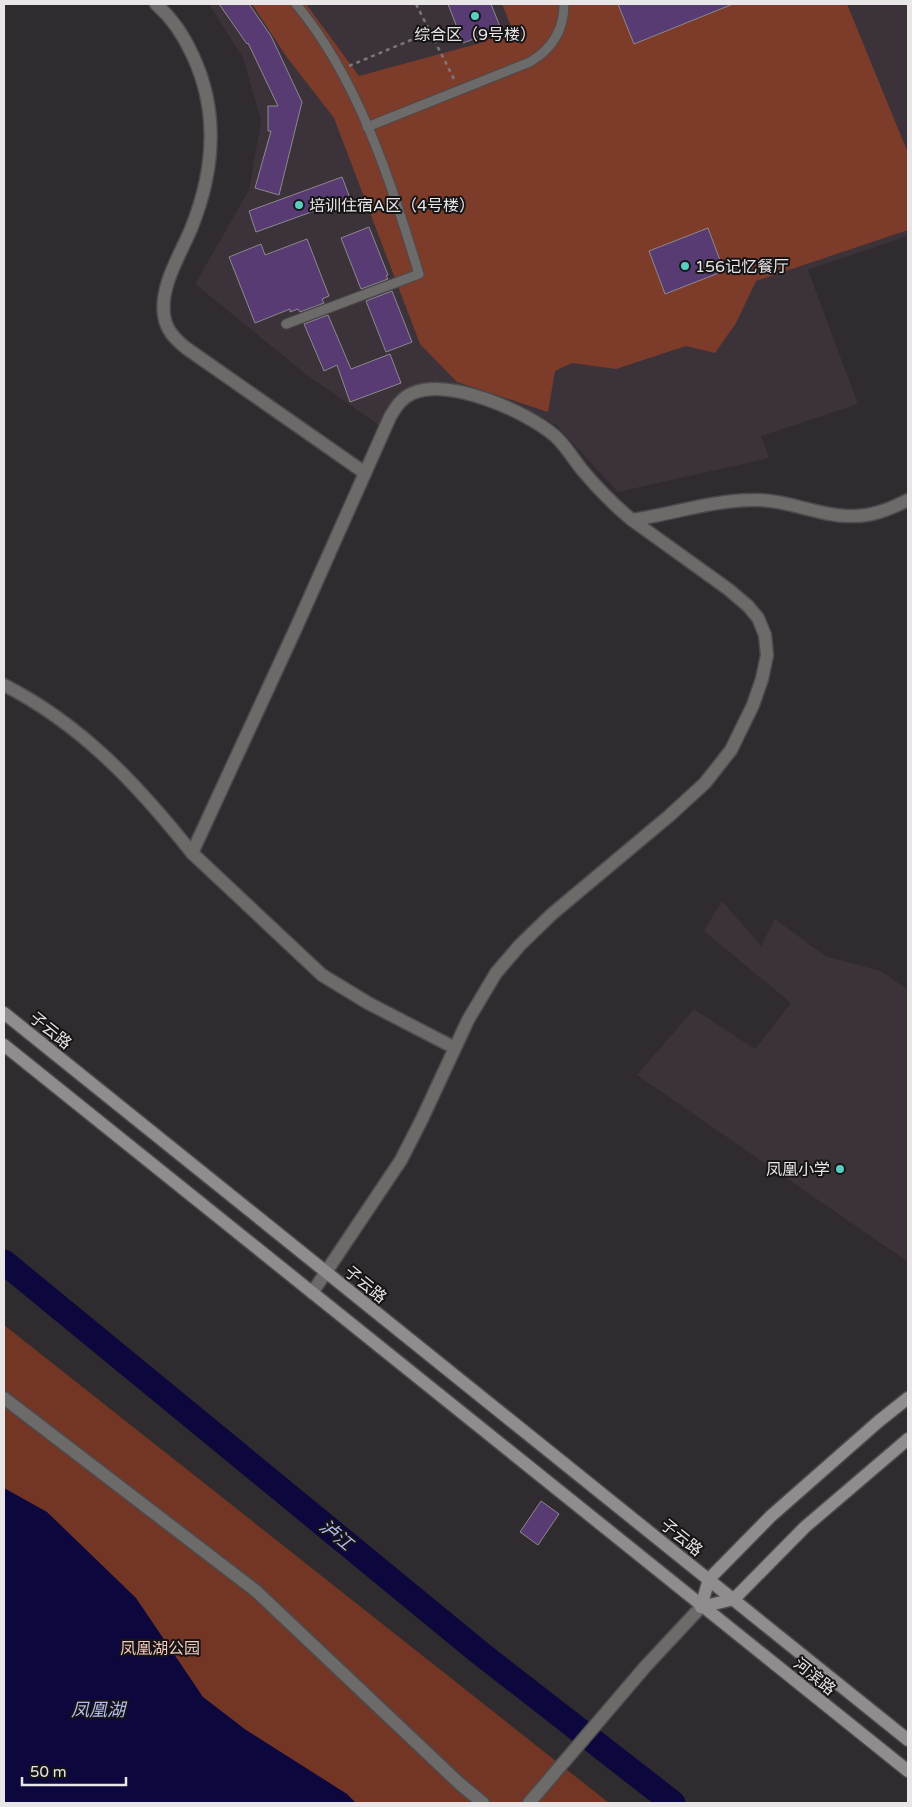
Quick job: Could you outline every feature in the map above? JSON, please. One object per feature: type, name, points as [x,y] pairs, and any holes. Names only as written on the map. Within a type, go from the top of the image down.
[{"type":"main road","name":"子云路","points":[[4,1013],[709,1579]]},
{"type":"main road","points":[[4,1045],[701,1606]]},
{"type":"main road","points":[[701,1606],[709,1579],[784,1504],[908,1398]]},
{"type":"main road","points":[[701,1606],[734,1599],[805,1528],[908,1439]]},
{"type":"main road","name":"河滨路","points":[[709,1579],[908,1740]]},
{"type":"main road","name":"河滨路","points":[[701,1606],[908,1772]]},
{"type":"street","points":[[156,4],[168,14],[189,46],[204,84],[211,119],[209,166],[205,186],[199,209],[166,291],[164,304],[165,323],[175,339],[186,348],[365,474]]},
{"type":"street","points":[[192,853],[390,418],[396,406],[404,398],[423,390],[448,390],[488,400],[506,407],[544,427],[562,444],[598,488],[632,520],[728,589],[748,606],[758,618],[765,635],[767,644],[766,666],[759,690],[742,729],[719,767],[691,796],[559,908],[520,945],[496,973],[455,1048],[422,1120],[401,1160],[312,1293]]},
{"type":"street","points":[[632,520],[726,502],[750,500],[779,501],[829,514],[860,516],[884,510],[908,500]]},
{"type":"street","points":[[4,685],[48,710],[84,736],[102,752],[143,794],[192,853],[322,975],[368,1003],[455,1048]]},
{"type":"street","points":[[4,1398],[256,1591],[483,1803]]},
{"type":"street","points":[[529,1803],[645,1667],[701,1606]]},
{"type":"lane","points":[[286,324],[419,274],[388,180],[368,127],[340,70],[318,33],[296,4]]},
{"type":"lane","points":[[368,127],[530,62],[540,56],[548,49],[559,33],[564,4]]},
{"type":"path","points":[[416,4],[459,89]]},
{"type":"path","points":[[340,70],[430,32]]},
{"type":"shaded area","points":[[209,4],[908,4],[908,236],[808,270],[858,404],[761,436],[769,458],[618,492],[556,425],[536,414],[492,396],[419,386],[380,426],[307,375],[195,284],[249,190],[261,121],[243,58]]},
{"type":"shaded area","points":[[252,4],[306,4],[359,76],[484,42],[511,26],[502,4],[847,4],[908,153],[908,230],[756,281],[736,323],[715,353],[686,346],[616,369],[572,363],[555,371],[548,412],[457,382],[420,344],[334,118],[286,56]]},
{"type":"shaded area","name":"凤凰小学","points":[[722,901],[761,946],[775,919],[825,956],[881,971],[908,990],[908,1262],[637,1075],[694,1009],[755,1049],[791,1003],[704,931]]},
{"type":"green space","name":"凤凰湖公园","points":[[4,1325],[609,1803],[4,1803]]},
{"type":"water","name":"凤凰湖","points":[[4,1488],[47,1512],[136,1598],[203,1697],[246,1730],[347,1794],[356,1803],[4,1803]]},
{"type":"building","points":[[219,4],[249,4],[271,36],[302,102],[279,195],[255,188],[271,131],[268,131],[268,106],[278,106],[248,43]]},
{"type":"building","name":"综合区（9号楼）","points":[[448,4],[491,4],[501,29],[463,43]]},
{"type":"building","points":[[618,4],[733,4],[634,44]]},
{"type":"building","name":"培训住宿A区（4号楼）","points":[[342,177],[350,198],[256,232],[249,211]]},
{"type":"building","points":[[369,227],[388,279],[361,289],[341,238]]},
{"type":"building","points":[[708,228],[724,271],[665,294],[649,251]]},
{"type":"building","points":[[307,239],[329,296],[322,299],[324,303],[300,312],[298,309],[290,312],[290,309],[255,323],[229,257],[261,244],[265,255]]},
{"type":"building","points":[[392,291],[412,342],[386,352],[366,301]]},
{"type":"building","points":[[328,315],[351,369],[390,354],[401,383],[350,402],[337,365],[324,371],[304,324]]},
{"type":"building","points":[[541,1501],[559,1514],[538,1545],[520,1532]]},
{"type":"waterway","name":"泸江","points":[[4,1262],[480,1653],[673,1803]]},
{"type":"place","name":"综合区（9号楼）","points":[[475,16]]},
{"type":"place","name":"培训住宿A区（4号楼）","points":[[299,205]]},
{"type":"place","name":"156记忆餐厅","points":[[685,266]]},
{"type":"place","name":"凤凰小学","points":[[840,1169]]}]
